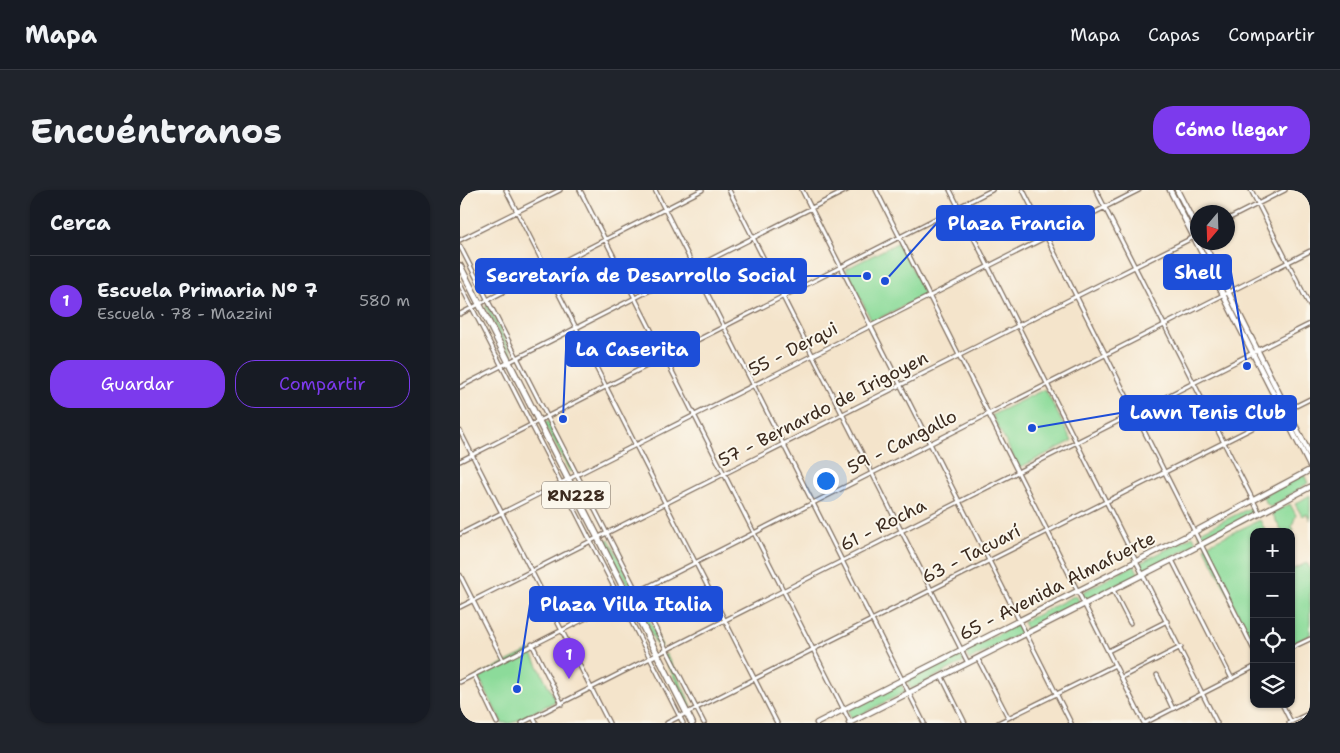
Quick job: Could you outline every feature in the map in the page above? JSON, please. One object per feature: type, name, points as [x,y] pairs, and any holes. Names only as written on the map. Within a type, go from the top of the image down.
[{"type":"highway","name":"RN228","points":[[460,266],[692,723]]},
{"type":"main road","points":[[1170,190],[1190,225]]},
{"type":"main road","points":[[1177,190],[1190,215]]},
{"type":"main road","points":[[1203,250],[1285,412],[1309,468],[1310,478]]},
{"type":"main road","points":[[1207,250],[1226,293]]},
{"type":"main road","points":[[1285,412],[1310,455]]},
{"type":"main road","name":"65 - Avenida Almafuerte","points":[[816,723],[1194,532],[1309,468]]},
{"type":"main road","name":"65 - Avenida Almafuerte","points":[[850,723],[1172,560],[1259,512],[1310,487]]},
{"type":"street","points":[[506,190],[777,723]]},
{"type":"street","points":[[460,240],[560,190]]},
{"type":"street","points":[[580,190],[850,723]]},
{"type":"street","points":[[655,190],[924,723]]},
{"type":"street","points":[[460,314],[702,190]]},
{"type":"street","points":[[729,190],[870,473],[968,664]]},
{"type":"street","points":[[802,190],[1071,723]]},
{"type":"street","points":[[460,387],[847,190]]},
{"type":"street","points":[[876,190],[1144,723],[1250,669]]},
{"type":"street","points":[[950,190],[1218,723]]},
{"type":"street","points":[[460,460],[992,190]]},
{"type":"street","points":[[1023,190],[1250,642]]},
{"type":"street","points":[[1096,190],[1259,512]]},
{"type":"street","name":"55 - Derqui","points":[[460,534],[1139,190]]},
{"type":"street","points":[[1251,190],[1310,306]]},
{"type":"street","points":[[1235,216],[1285,190]]},
{"type":"street","name":"57 - Bernardo de Irigoyen","points":[[460,608],[1190,239]]},
{"type":"street","points":[[460,246],[704,723]]},
{"type":"street","name":"59 - Cangallo","points":[[460,682],[1310,251]]},
{"type":"street","points":[[460,284],[683,723]]},
{"type":"street","name":"61 - Rocha","points":[[522,723],[1310,324]]},
{"type":"street","name":"63 - Tacuarí","points":[[667,723],[1310,399]]},
{"type":"street","points":[[460,430],[609,723]]},
{"type":"street","points":[[1172,560],[1232,678]]},
{"type":"street","points":[[460,575],[503,660]]},
{"type":"street","points":[[1113,590],[1130,624]]},
{"type":"street","points":[[1108,651],[1168,621]]},
{"type":"street","points":[[1295,646],[1310,639]]},
{"type":"street","points":[[532,644],[562,704]]},
{"type":"street","points":[[1122,678],[1181,647]]},
{"type":"street","points":[[978,659],[1008,717]]},
{"type":"street","points":[[998,723],[1115,664]]},
{"type":"street","points":[[474,675],[497,723]]},
{"type":"street","points":[[1157,675],[1173,709]]},
{"type":"street","points":[[942,677],[965,723]]},
{"type":"street","points":[[1284,708],[1290,723],[1310,713]]},
{"type":"street","points":[[533,717],[536,723]]},
{"type":"green space","points":[[899,242],[925,295],[872,322],[846,269]]},
{"type":"green space","points":[[488,305],[513,355],[510,356],[485,306]]},
{"type":"green space","points":[[1045,389],[1072,441],[1019,468],[992,415]]},
{"type":"green space","points":[[548,421],[574,470],[570,472],[544,423]]},
{"type":"green space","points":[[1304,475],[1308,483],[1271,507],[1267,504],[1262,496]]},
{"type":"green space","points":[[1310,495],[1310,520],[1307,514],[1302,516],[1295,504]]},
{"type":"green space","points":[[1290,504],[1296,515],[1293,528],[1280,528],[1272,513]]},
{"type":"green space","points":[[1252,507],[1256,515],[1202,541],[1198,533]]},
{"type":"green space","points":[[1260,520],[1264,528],[1250,528],[1250,637],[1205,548],[1206,545]]},
{"type":"green space","points":[[1193,536],[1197,544],[1144,571],[1140,563]]},
{"type":"green space","points":[[609,539],[634,588],[630,590],[605,541]]},
{"type":"green space","points":[[1307,563],[1310,569],[1310,635],[1295,643],[1295,573],[1295,568]]},
{"type":"green space","points":[[1134,565],[1139,574],[1085,601],[1081,593]]},
{"type":"green space","points":[[1076,595],[1080,603],[1027,630],[1023,622]]},
{"type":"green space","points":[[638,597],[662,646],[658,648],[634,599]]},
{"type":"green space","points":[[1018,624],[1023,632],[969,660],[965,651]]},
{"type":"green space","points":[[530,650],[556,701],[512,723],[502,723],[478,676]]},
{"type":"green space","points":[[666,654],[692,706],[689,707],[663,656]]},
{"type":"green space","points":[[960,654],[964,662],[911,689],[907,681]]},
{"type":"green space","points":[[901,683],[905,692],[852,719],[848,711]]},
{"type":"place","name":"Secretaría de Desarrollo Social","points":[[867,276]]},
{"type":"place","name":"Plaza Francia","points":[[885,281]]},
{"type":"place","name":"Shell","points":[[1247,366]]},
{"type":"place","name":"La Caserita","points":[[563,419]]},
{"type":"place","name":"Lawn Tenis Club","points":[[1032,428]]},
{"type":"place","name":"Escuela Primaria N° 7","points":[[569,679]]},
{"type":"place","name":"Plaza Villa Italia","points":[[517,689]]}]
